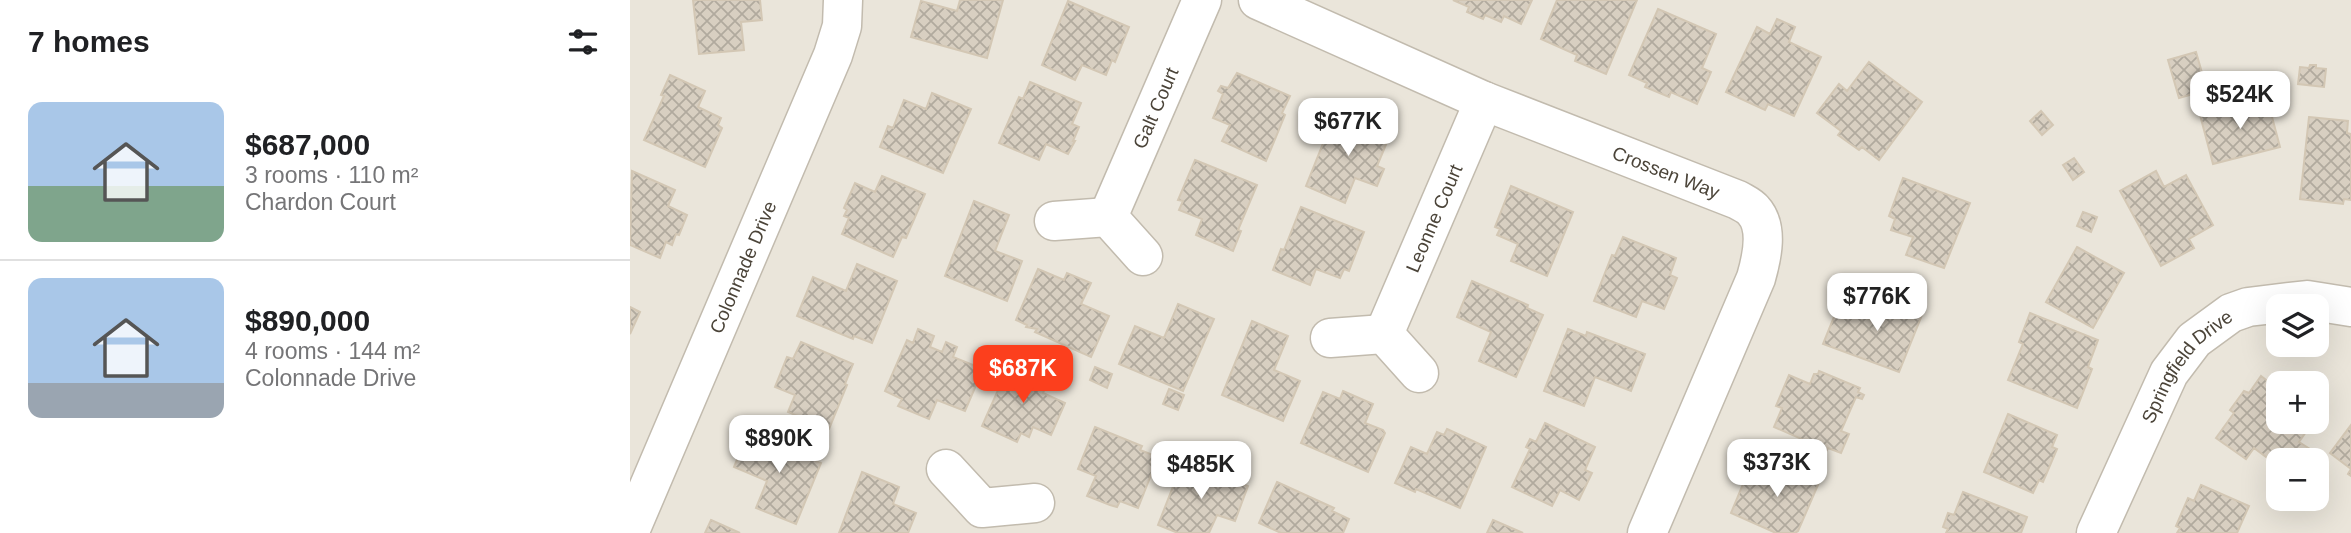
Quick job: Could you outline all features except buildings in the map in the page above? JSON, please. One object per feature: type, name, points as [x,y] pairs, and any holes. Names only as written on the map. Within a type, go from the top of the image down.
[{"type":"street","name":"Colonnade Drive","points":[[630,530],[833,55],[842,26],[844,0]]},
{"type":"street","name":"Galt Court","points":[[1108,217],[1202,0]]},
{"type":"street","name":"Crossen Way","points":[[1258,0],[1484,101],[1738,200],[1753,209],[1762,225],[1762,257],[1756,278],[1647,533]]},
{"type":"street","name":"Leonne Court","points":[[1384,334],[1484,101]]},
{"type":"street","points":[[1055,221],[1108,217],[1143,256]]},
{"type":"street","name":"Springfield Drive","points":[[2096,533],[2169,373],[2194,340],[2231,313],[2248,307],[2307,300],[2351,307]]},
{"type":"street","points":[[1330,338],[1384,334],[1419,373]]},
{"type":"street","points":[[946,469],[977,521],[1035,503]]},
{"type":"shaded area","points":[[630,0],[2351,0],[2351,533],[630,533]]}]
